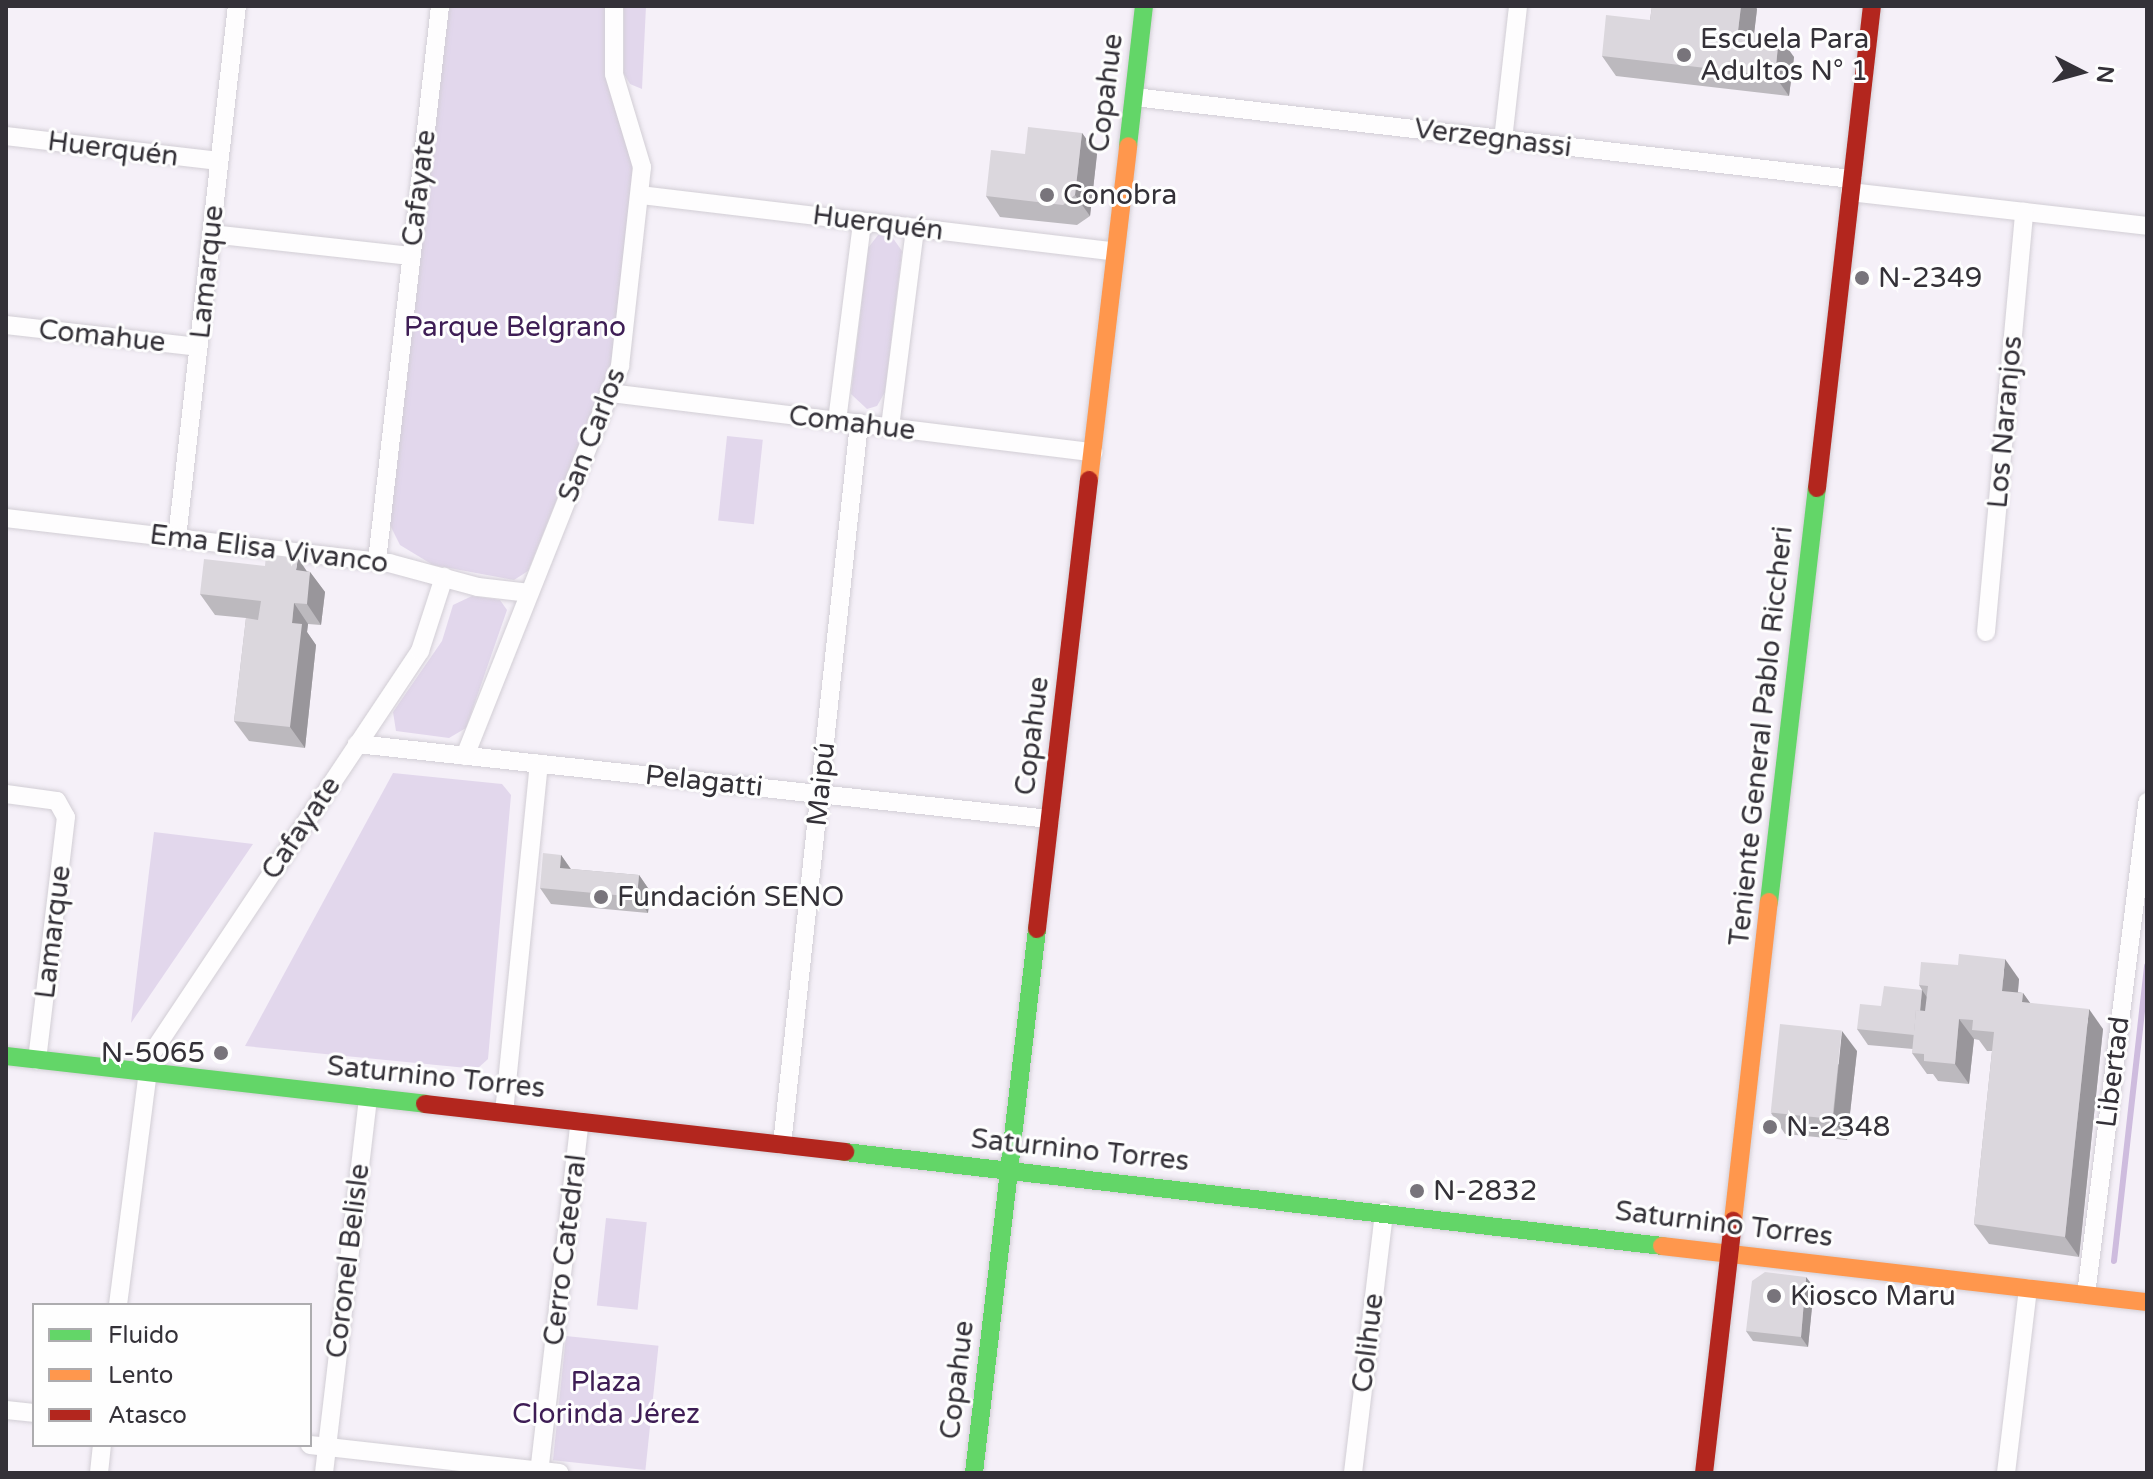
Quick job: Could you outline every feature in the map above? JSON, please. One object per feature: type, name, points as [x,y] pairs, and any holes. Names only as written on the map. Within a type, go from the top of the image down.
[{"type":"street","name":"Lamarque","points":[[177,538],[237,6]]},
{"type":"street","name":"Cafayate","points":[[377,561],[440,6]]},
{"type":"street","name":"San Carlos","points":[[465,756],[622,357],[642,158],[612,64],[614,6]]},
{"type":"street","name":"Copahue","points":[[974,1473],[1144,6]]},
{"type":"street","points":[[1503,140],[1518,6]]},
{"type":"street","name":"Teniente General Pablo Riccheri","points":[[1704,1473],[1872,6]]},
{"type":"street","name":"Verzegnassi","points":[[1134,97],[1503,140],[2024,212],[2147,226]]},
{"type":"street","name":"Huerquén","points":[[6,136],[219,161]]},
{"type":"street","name":"Huerquén","points":[[640,195],[1116,252]]},
{"type":"street","name":"Los Naranjos","points":[[1986,632],[2024,212]]},
{"type":"street","points":[[837,421],[862,222]]},
{"type":"street","points":[[890,427],[915,228]]},
{"type":"street","points":[[211,234],[411,256]]},
{"type":"street","name":"Comahue","points":[[6,325],[198,347]]},
{"type":"street","name":"Comahue","points":[[610,393],[1093,452]]},
{"type":"street","name":"Maipú","points":[[782,1145],[859,423]]},
{"type":"street","name":"Ema Elisa Vivanco","points":[[6,518],[377,561],[530,593]]},
{"type":"street","name":"Cafayate","points":[[145,1072],[161,1037],[424,642],[444,577]]},
{"type":"street","name":"Pelagatti","points":[[357,744],[1050,819]]},
{"type":"street","points":[[504,1113],[539,764]]},
{"type":"street","name":"Lamarque","points":[[6,794],[62,805],[66,826],[37,1060]]},
{"type":"street","name":"Libertad","points":[[2086,1295],[2147,802]]},
{"type":"street","name":"Saturnino Torres","points":[[6,1056],[2147,1302]]},
{"type":"street","points":[[118,1303],[145,1072]]},
{"type":"street","name":"Coronel Belisle","points":[[324,1473],[318,1446],[368,1097]]},
{"type":"street","name":"Cerro Catedral","points":[[546,1472],[580,1121]]},
{"type":"street","name":"Colihue","points":[[1353,1473],[1384,1212]]},
{"type":"street","points":[[2006,1473],[2028,1288]]},
{"type":"street","points":[[6,1410],[32,1413]]},
{"type":"street","points":[[318,1446],[546,1472]]},
{"type":"street","points":[[99,1473],[102,1447]]},
{"type":"green space","name":"Parque Belgrano","points":[[449,6],[607,6],[606,73],[635,166],[611,364],[528,571],[514,580],[433,565],[400,545],[390,525]]},
{"type":"green space","points":[[624,6],[646,6],[642,89],[630,84],[624,74]]},
{"type":"green space","points":[[890,234],[902,251],[885,392],[877,406],[867,409],[851,394],[868,248],[878,235]]},
{"type":"green space","points":[[727,436],[763,440],[754,524],[718,521]]},
{"type":"green space","points":[[472,596],[500,600],[507,610],[466,728],[449,738],[396,731],[393,712],[442,641],[453,605]]},
{"type":"green space","points":[[393,773],[502,784],[511,795],[488,1059],[477,1069],[245,1046]]},
{"type":"green space","points":[[154,832],[253,844],[131,1023],[149,872]]},
{"type":"green space","points":[[606,1218],[647,1222],[638,1310],[597,1306]]},
{"type":"green space","name":"Plaza Clorinda Jérez","points":[[566,1336],[658,1346],[645,1470],[553,1460]]},
{"type":"building","points":[[1652,6],[1741,6],[1738,31],[1779,36],[1775,76],[1602,56],[1606,15],[1650,20]]},
{"type":"building","points":[[1028,127],[1082,133],[1075,195],[1063,205],[986,196],[991,150],[1025,154]]},
{"type":"building","points":[[266,554],[298,558],[296,570],[310,572],[307,604],[294,603],[292,623],[302,624],[290,727],[234,721],[246,618],[258,620],[261,601],[200,594],[204,559],[265,566]]},
{"type":"building","points":[[543,853],[561,855],[560,868],[639,875],[637,897],[540,888]]},
{"type":"building","points":[[1959,954],[2005,959],[2002,991],[2023,993],[2022,1002],[2089,1009],[2065,1237],[1974,1224],[1994,1032],[1972,1030],[1973,1020],[1959,1019],[1955,1064],[1924,1061],[1924,1054],[1912,1053],[1916,1010],[1925,1011],[1928,986],[1919,985],[1921,962],[1958,965]]},
{"type":"building","points":[[1884,986],[1922,990],[1920,1011],[1916,1010],[1914,1035],[1857,1029],[1860,1004],[1881,1006]]},
{"type":"building","points":[[1780,1024],[1842,1030],[1832,1119],[1771,1113]]},
{"type":"building","points":[[1765,1272],[1806,1277],[1801,1337],[1746,1331],[1752,1281]]},
{"type":"waterway","points":[[2114,1261],[2147,966]]},
{"type":"traffic: fast","points":[[1128,146],[1144,6]]},
{"type":"traffic: fast","points":[[1769,902],[1817,488]]},
{"type":"traffic: fast","points":[[974,1473],[1037,929]]},
{"type":"traffic: fast","points":[[6,1056],[425,1104]]},
{"type":"traffic: fast","points":[[845,1152],[1662,1246]]},
{"type":"traffic: slow","points":[[1089,480],[1128,146]]},
{"type":"traffic: slow","points":[[1733,1221],[1769,902]]},
{"type":"traffic: slow","points":[[1662,1246],[2147,1302]]},
{"type":"traffic: jam","points":[[1817,488],[1872,6]]},
{"type":"traffic: jam","points":[[1037,929],[1089,480]]},
{"type":"traffic: jam","points":[[425,1104],[845,1152]]},
{"type":"traffic: jam","points":[[1704,1473],[1733,1221]]},
{"type":"place","name":"Escuela Para Adultos N° 1","points":[[1684,55]]},
{"type":"place","name":"Conobra","points":[[1047,195]]},
{"type":"place","name":"N-2349","points":[[1862,278]]},
{"type":"place","name":"Fundación SENO","points":[[601,897]]},
{"type":"place","name":"N-5065","points":[[221,1053]]},
{"type":"place","name":"N-2348","points":[[1770,1127]]},
{"type":"place","name":"N-2832","points":[[1417,1191]]},
{"type":"place","name":"Kiosco Maru","points":[[1774,1296]]}]
